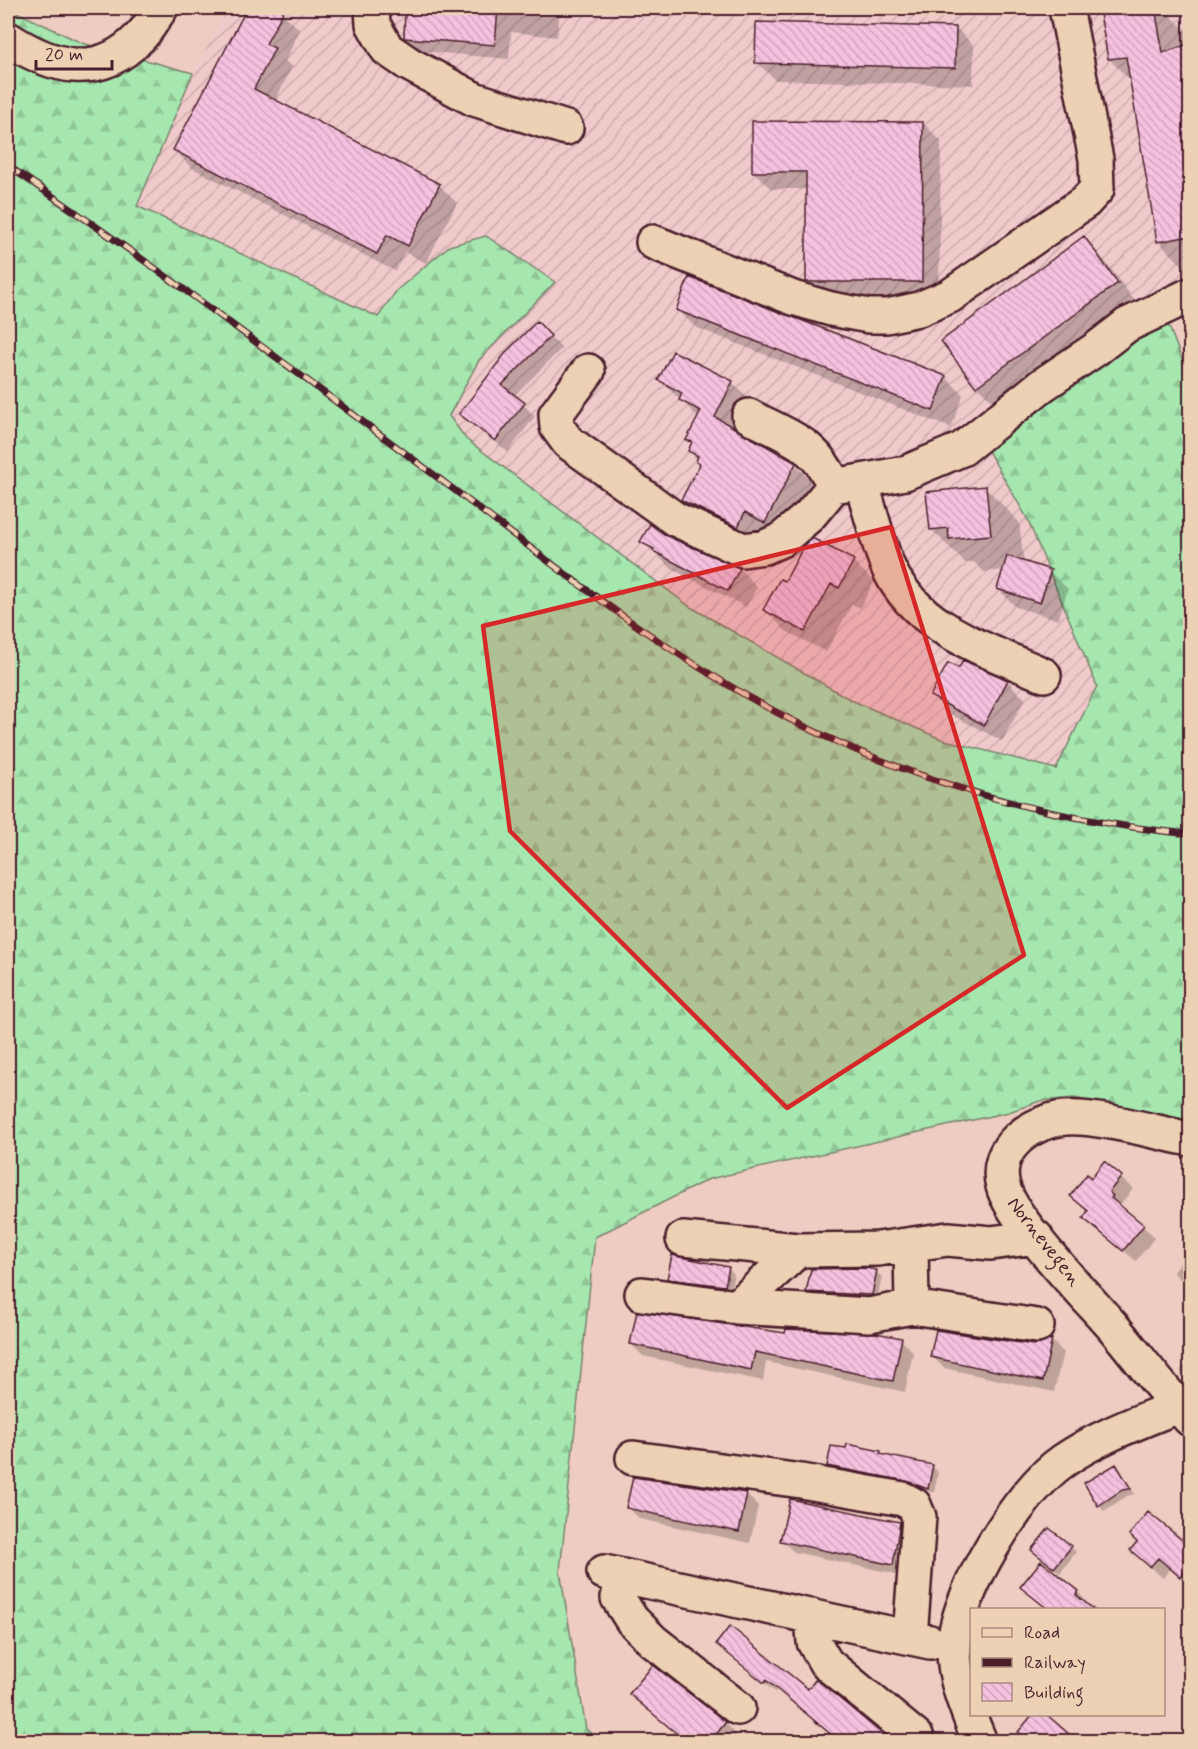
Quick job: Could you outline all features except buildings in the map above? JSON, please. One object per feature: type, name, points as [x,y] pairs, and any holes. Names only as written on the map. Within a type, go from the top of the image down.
[{"type":"street","points":[[8,39],[32,55],[60,66],[84,66],[113,58],[140,38],[161,8]]},
{"type":"street","points":[[372,8],[373,24],[387,48],[409,64],[474,99],[566,128]]},
{"type":"street","points":[[653,242],[793,298],[831,309],[869,316],[886,316],[919,309],[950,296],[1085,202],[1097,189],[1096,159],[1066,8]]},
{"type":"street","points":[[588,371],[556,414],[557,427],[568,442],[675,519],[743,550],[765,547],[781,540],[847,484],[905,473],[962,448],[1041,386],[1096,350],[1127,325],[1191,295]]},
{"type":"street","points":[[749,416],[810,448],[847,484],[889,569],[912,604],[938,626],[1044,675]]},
{"type":"street","name":"Nornevegen","points":[[1184,1412],[1036,1237],[1010,1204],[1002,1184],[1006,1153],[1014,1141],[1030,1128],[1045,1122],[1067,1118],[1191,1139]]},
{"type":"street","points":[[683,1239],[798,1250],[911,1246],[948,1239],[991,1243],[1036,1237]]},
{"type":"street","points":[[911,1246],[912,1307]]},
{"type":"street","points":[[737,1307],[798,1250]]},
{"type":"street","points":[[642,1293],[737,1307],[869,1315],[912,1307],[1036,1326]]},
{"type":"street","points":[[980,1742],[961,1693],[954,1648],[972,1590],[992,1545],[1030,1491],[1062,1461],[1084,1448],[1184,1412]]},
{"type":"street","points":[[633,1458],[801,1481],[903,1499],[914,1505],[919,1517],[910,1637]]},
{"type":"street","points":[[738,1708],[632,1620],[618,1598],[613,1574],[954,1648]]},
{"type":"street","points":[[812,1616],[814,1642],[826,1663],[917,1738]]},
{"type":"highlighted area","points":[[891,527],[1024,955],[787,1108],[510,831],[483,626]]},
{"type":"shaded area","points":[[228,8],[1190,8],[1190,303],[984,444],[1027,518],[1097,686],[1057,769],[941,739],[851,700],[689,606],[466,439],[449,416],[479,360],[555,282],[397,290],[378,317],[136,206],[193,73]]},
{"type":"green space","points":[[8,8],[82,43],[193,73],[137,206],[378,317],[397,290],[449,246],[486,236],[555,282],[479,360],[449,416],[466,439],[689,606],[851,700],[941,739],[1056,769],[1097,686],[1027,518],[984,444],[1164,314],[1190,380],[1190,1122],[1074,1098],[1040,1101],[1009,1112],[709,1179],[595,1237],[560,1571],[586,1729],[600,1741],[8,1742]]},
{"type":"railway","points":[[8,166],[228,322],[611,608],[680,655],[770,709],[884,762],[943,783],[1004,801],[1065,815],[1190,834]]}]
